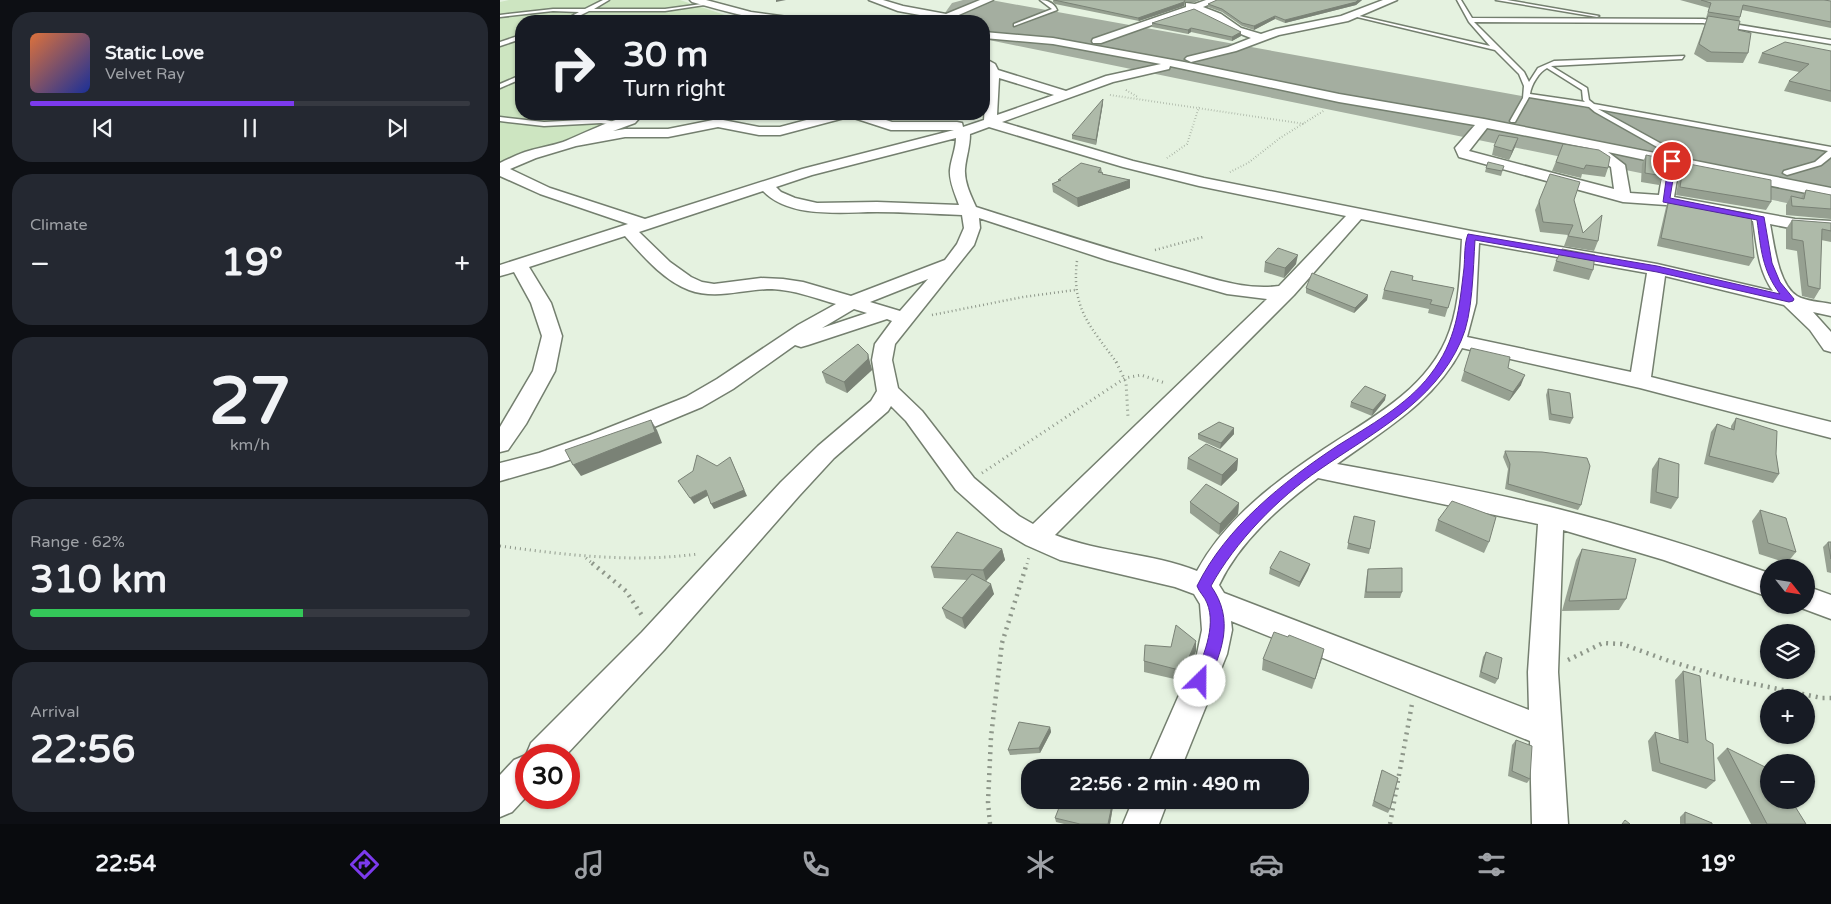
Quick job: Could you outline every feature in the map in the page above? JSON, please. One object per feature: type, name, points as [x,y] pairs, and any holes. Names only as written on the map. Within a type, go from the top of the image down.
[{"type":"street","points":[[695,0],[750,15]]},
{"type":"street","points":[[730,0],[763,15]]},
{"type":"street","points":[[874,0],[901,9],[936,15]]},
{"type":"street","points":[[952,15],[988,0]]},
{"type":"street","points":[[1176,0],[1217,16],[1237,30],[1259,37]]},
{"type":"street","points":[[1097,41],[1215,0]]},
{"type":"street","points":[[500,444],[515,424],[544,371],[552,336],[542,303],[509,268],[807,172],[978,131],[1068,94],[1127,75],[1187,62],[1232,49],[1259,37],[1285,30],[1355,16],[1392,0]]},
{"type":"street","points":[[990,43],[1012,30]]},
{"type":"street","points":[[990,34],[1012,30],[1053,41],[1187,62],[1339,98],[1484,123],[1592,145],[1669,156],[1831,193]]},
{"type":"street","points":[[990,65],[993,72],[991,106],[1068,94]]},
{"type":"street","points":[[993,72],[1068,94]]},
{"type":"street","points":[[576,142],[588,135],[630,120]]},
{"type":"street","points":[[500,169],[531,155],[576,142],[625,132],[668,133],[718,123],[759,131],[780,131],[821,120]]},
{"type":"street","points":[[874,120],[891,126],[978,131],[1204,183],[1471,236],[1657,269],[1831,310]]},
{"type":"street","points":[[984,120],[957,170],[960,188],[969,210],[972,228],[952,263],[895,316],[885,344],[882,360],[888,391],[914,416],[965,484],[1010,523],[1035,538],[1070,552],[1179,576],[1209,594],[1266,621],[1546,732]]},
{"type":"street","points":[[1484,123],[1462,148],[1464,154],[1623,197],[1666,200],[1814,227],[1831,226]]},
{"type":"street","points":[[1592,145],[1598,153],[1615,161],[1618,165],[1623,197]]},
{"type":"street","points":[[1666,200],[1669,156]]},
{"type":"street","points":[[500,169],[546,191],[635,226],[671,272],[697,286],[718,289],[779,283],[895,316]]},
{"type":"street","points":[[765,185],[775,195],[800,206],[817,208],[969,210],[1113,256],[1234,290],[1265,294],[1286,291]]},
{"type":"street","points":[[1035,538],[1286,291],[1358,213]]},
{"type":"street","points":[[1761,218],[1768,263],[1776,282],[1789,299],[1817,326],[1831,346]]},
{"type":"street","points":[[1168,759],[1212,654],[1217,630],[1209,594],[1218,560],[1250,524],[1314,468],[1409,402],[1434,378],[1456,341],[1467,294],[1471,236]]},
{"type":"street","points":[[500,472],[544,460],[598,441],[694,402],[851,303],[952,263]]},
{"type":"street","points":[[1640,381],[1657,269]]},
{"type":"street","points":[[782,346],[895,316]]},
{"type":"street","points":[[1456,341],[1640,381],[1831,430]]},
{"type":"street","points":[[554,744],[653,641],[790,489],[826,452],[880,406],[888,391]]},
{"type":"street","points":[[1314,468],[1452,494],[1551,518],[1627,538],[1760,582]]},
{"type":"street","points":[[1550,824],[1543,672],[1551,518]]},
{"type":"street","points":[[1815,601],[1831,607]]},
{"type":"street","points":[[500,800],[515,784]]},
{"type":"street","points":[[1141,824],[1147,809]]},
{"type":"lane","points":[[577,15],[606,0]]},
{"type":"lane","points":[[1012,30],[1055,10],[1053,6],[1042,0]]},
{"type":"lane","points":[[1459,0],[1471,20],[1522,73],[1528,82],[1526,100],[1513,121]]},
{"type":"lane","points":[[1498,0],[1632,22]]},
{"type":"lane","points":[[500,16],[553,10],[666,10],[709,4]]},
{"type":"lane","points":[[1355,16],[1497,49]]},
{"type":"lane","points":[[1471,20],[1703,21],[1831,42]]},
{"type":"lane","points":[[500,44],[515,39]]},
{"type":"lane","points":[[1528,92],[1540,70],[1547,66],[1578,60],[1682,57]]},
{"type":"lane","points":[[1547,66],[1585,89],[1589,105],[1669,156]]},
{"type":"lane","points":[[502,76],[515,74]]},
{"type":"lane","points":[[500,86],[515,80]]},
{"type":"lane","points":[[1528,92],[1831,150],[1828,157],[1822,162],[1787,173]]},
{"type":"lane","points":[[500,120],[544,124],[601,121],[621,124]]},
{"type":"lane","points":[[500,120],[504,122],[504,125],[500,128]]},
{"type":"path","points":[[1068,94],[1199,107],[1305,124]]},
{"type":"path","points":[[1204,183],[1243,166],[1280,138],[1305,124],[1339,98]]},
{"type":"path","points":[[1149,169],[1187,144],[1199,107]]},
{"type":"path","points":[[1113,256],[1172,247],[1203,237]]},
{"type":"path","points":[[1080,246],[1075,273],[1075,290],[1087,327],[1116,362],[1125,378],[1129,445]]},
{"type":"path","points":[[895,316],[966,309],[1022,297],[1075,290]]},
{"type":"path","points":[[965,484],[1133,374],[1141,374],[1186,390]]},
{"type":"path","points":[[990,824],[988,802],[991,737],[1002,643],[1035,538]]},
{"type":"path","points":[[500,546],[585,558],[666,560],[700,554]]},
{"type":"path","points":[[585,558],[628,592],[639,607],[653,641]]},
{"type":"path","points":[[1543,672],[1603,643],[1622,644],[1730,679],[1822,698],[1831,698]]},
{"type":"path","points":[[1390,824],[1417,682]]},
{"type":"green space","points":[[509,0],[680,0],[725,15],[515,15],[515,120],[608,120],[562,145],[500,161],[500,2]]},
{"type":"building","points":[[1054,0],[1185,0],[1184,2],[1138,18]]},
{"type":"building","points":[[1217,0],[1358,0],[1285,20],[1275,16],[1254,26],[1242,23],[1222,9],[1208,4]]},
{"type":"building","points":[[1701,0],[1831,1],[1831,22],[1743,5],[1740,17],[1708,12],[1711,3]]},
{"type":"building","points":[[1194,9],[1241,32],[1232,37],[1191,28],[1188,30],[1152,23]]},
{"type":"building","points":[[1708,16],[1740,21],[1738,30],[1751,33],[1748,53],[1711,52],[1699,44]]},
{"type":"building","points":[[1785,42],[1831,51],[1831,91],[1789,81],[1809,64],[1762,53]]},
{"type":"building","points":[[1103,99],[1096,140],[1072,135]]},
{"type":"building","points":[[1499,135],[1518,138],[1512,151],[1494,146]]},
{"type":"building","points":[[1563,144],[1599,150],[1610,157],[1608,168],[1586,165],[1584,169],[1556,162]]},
{"type":"building","points":[[1646,155],[1665,159],[1663,176],[1645,173]]},
{"type":"building","points":[[1488,162],[1504,166],[1502,171],[1486,168]]},
{"type":"building","points":[[1081,163],[1101,168],[1098,172],[1102,174],[1130,180],[1077,198],[1052,184],[1061,180],[1058,180]]},
{"type":"building","points":[[1684,163],[1771,180],[1771,202],[1680,187]]},
{"type":"building","points":[[1550,174],[1580,182],[1574,200],[1583,233],[1602,215],[1598,241],[1568,236],[1573,225],[1543,222],[1539,201]]},
{"type":"building","points":[[1806,190],[1831,195],[1831,209],[1792,206],[1791,196],[1804,199]]},
{"type":"building","points":[[1669,199],[1751,214],[1754,258],[1661,238]]},
{"type":"building","points":[[1792,220],[1831,223],[1831,231],[1822,229],[1820,289],[1808,286],[1803,241],[1792,239]]},
{"type":"building","points":[[1278,248],[1298,255],[1285,268],[1265,262]]},
{"type":"building","points":[[1562,249],[1595,255],[1593,270],[1556,261]]},
{"type":"building","points":[[1391,271],[1413,276],[1412,280],[1454,288],[1448,308],[1430,304],[1432,300],[1384,290]]},
{"type":"building","points":[[1312,273],[1368,295],[1355,308],[1306,288]]},
{"type":"building","points":[[858,344],[868,354],[868,359],[844,382],[822,372]]},
{"type":"building","points":[[1471,348],[1510,357],[1508,368],[1525,375],[1513,392],[1464,371]]},
{"type":"building","points":[[1365,386],[1386,395],[1373,410],[1351,402]]},
{"type":"building","points":[[1548,389],[1570,393],[1573,418],[1551,414]]},
{"type":"building","points":[[1736,418],[1777,431],[1776,454],[1779,474],[1709,456],[1717,424],[1734,430]]},
{"type":"building","points":[[651,420],[655,432],[573,465],[565,450]]},
{"type":"building","points":[[1219,422],[1234,428],[1221,443],[1198,434]]},
{"type":"building","points":[[1206,444],[1238,459],[1222,475],[1188,458]]},
{"type":"building","points":[[1505,451],[1542,452],[1587,458],[1590,466],[1581,505],[1508,484],[1510,464]]},
{"type":"building","points":[[697,455],[717,466],[730,457],[744,490],[711,504],[706,490],[690,498],[678,481],[693,471]]},
{"type":"building","points":[[1659,458],[1679,464],[1678,498],[1656,492]]},
{"type":"building","points":[[1206,484],[1239,503],[1220,524],[1190,502]]},
{"type":"building","points":[[1452,501],[1496,517],[1489,542],[1438,520]]},
{"type":"building","points":[[1760,510],[1786,518],[1796,552],[1768,543]]},
{"type":"building","points":[[1354,516],[1375,521],[1370,549],[1348,543]]},
{"type":"building","points":[[957,532],[1002,549],[983,570],[931,567]]},
{"type":"building","points":[[1828,542],[1831,542],[1831,559]]},
{"type":"building","points":[[1582,549],[1636,559],[1626,599],[1569,601]]},
{"type":"building","points":[[1280,551],[1310,564],[1300,582],[1270,568]]},
{"type":"building","points":[[1402,568],[1402,592],[1366,592],[1368,569]]},
{"type":"building","points":[[972,574],[991,584],[962,618],[942,608]]},
{"type":"building","points":[[1176,625],[1196,641],[1183,671],[1144,661],[1145,645],[1171,647]]},
{"type":"building","points":[[1274,632],[1288,637],[1289,635],[1324,649],[1315,679],[1263,659]]},
{"type":"building","points":[[1486,652],[1502,658],[1498,679],[1481,672]]},
{"type":"building","points":[[1683,671],[1700,676],[1706,740],[1713,744],[1715,781],[1660,763],[1655,732],[1688,743]]},
{"type":"building","points":[[1019,722],[1050,727],[1039,748],[1008,750]]},
{"type":"building","points":[[1516,740],[1532,746],[1530,779],[1512,771]]},
{"type":"building","points":[[1727,748],[1760,764],[1760,809],[1797,809],[1806,824],[1767,824]]},
{"type":"building","points":[[1382,770],[1398,778],[1390,809],[1374,801]]},
{"type":"building","points":[[1058,809],[1111,809],[1108,824],[1080,824],[1055,818]]},
{"type":"building","points":[[1685,812],[1712,823],[1712,824],[1685,824]]},
{"type":"building","points":[[1625,820],[1630,824],[1622,824]]},
{"type":"runway","points":[[990,20],[1831,182]]},
{"type":"route","points":[[1200,681],[1212,654],[1217,630],[1214,602],[1204,586],[1218,560],[1250,524],[1285,491],[1314,468],[1409,402],[1434,378],[1456,341],[1463,318],[1467,294],[1471,236],[1657,269],[1789,299],[1776,282],[1768,263],[1761,218],[1666,200],[1672,161]]}]
